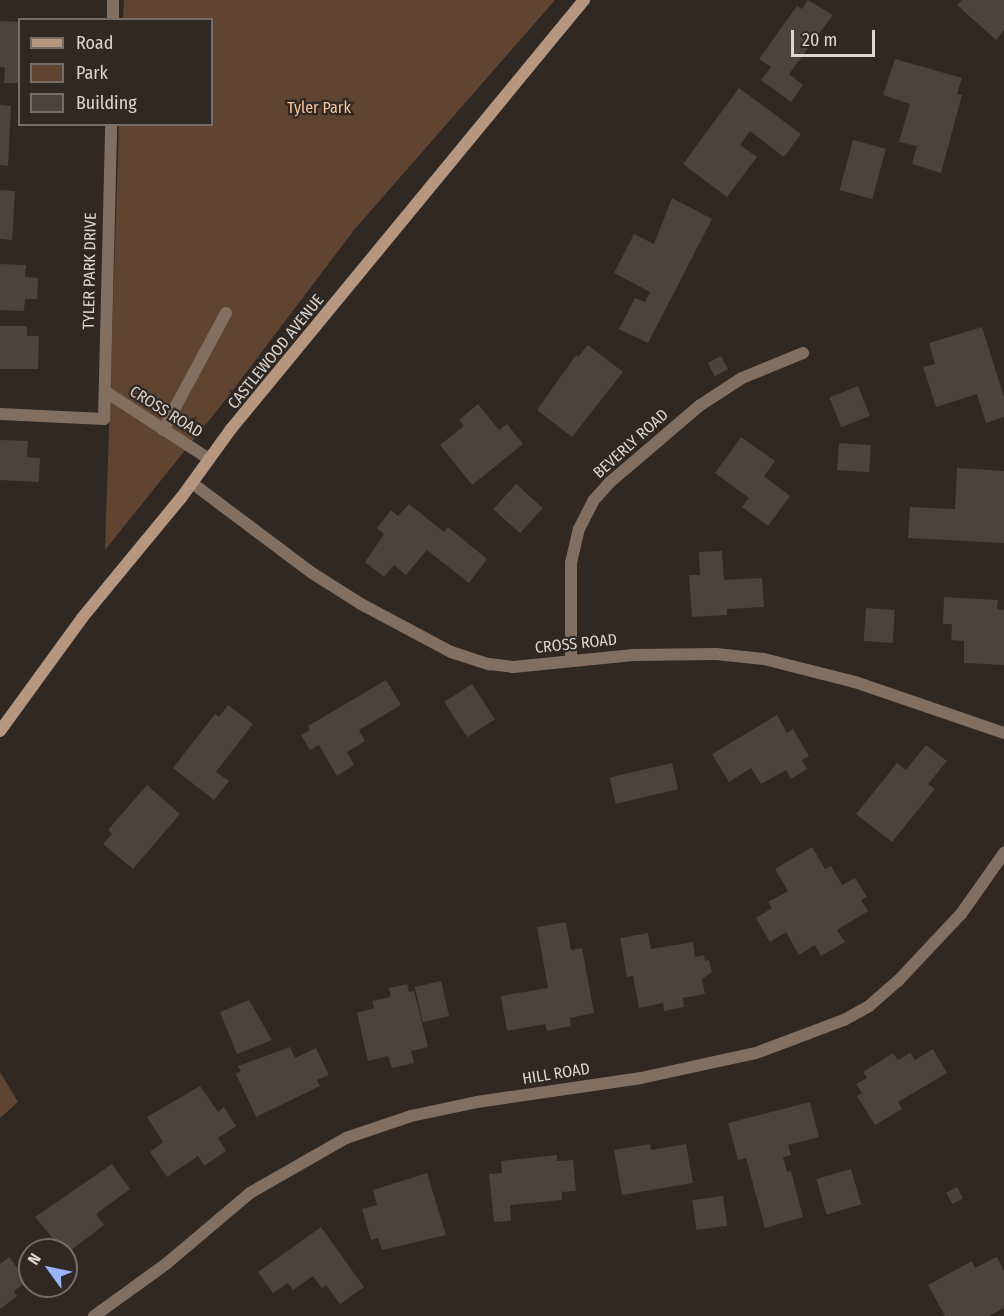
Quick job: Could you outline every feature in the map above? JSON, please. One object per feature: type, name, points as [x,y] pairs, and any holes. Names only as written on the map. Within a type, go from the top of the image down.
[{"type":"street","points":[[113,0],[113,18]]},
{"type":"street","name":"CASTLEWOOD AVENUE","points":[[0,731],[82,618],[209,459],[584,0]]},
{"type":"street","name":"TYLER PARK DRIVE","points":[[0,414],[104,419],[111,126]]},
{"type":"street","points":[[163,430],[226,313]]},
{"type":"street","name":"BEVERLY ROAD","points":[[571,660],[571,563],[579,529],[593,501],[609,483],[699,406],[742,378],[803,353]]},
{"type":"street","name":"CROSS ROAD","points":[[106,392],[209,459]]},
{"type":"street","name":"CROSS ROAD","points":[[192,483],[312,573],[451,652],[513,667],[571,660],[716,654],[764,659],[836,676],[1004,733]]},
{"type":"street","name":"HILL ROAD","points":[[94,1316],[166,1264],[250,1193],[346,1138],[411,1116],[477,1102],[641,1077],[756,1053],[844,1020],[869,1006],[898,981],[961,914],[1004,853]]},
{"type":"green space","name":"Tyler Park","points":[[124,0],[555,0],[354,230],[227,398],[105,550],[119,126],[213,126],[213,18],[123,18]]},
{"type":"green space","points":[[0,1072],[18,1102],[0,1118]]},
{"type":"building","points":[[808,0],[833,15],[789,74],[803,85],[791,102],[761,80],[771,67],[759,59],[797,6],[802,9]]},
{"type":"building","points":[[962,0],[1004,0],[1004,30],[996,40],[957,5]]},
{"type":"building","points":[[0,21],[18,22],[18,83],[4,83],[5,68],[0,67]]},
{"type":"building","points":[[895,59],[962,78],[957,94],[962,95],[941,173],[912,164],[917,146],[899,142],[910,104],[883,95]]},
{"type":"building","points":[[739,88],[801,134],[784,157],[750,131],[740,145],[757,157],[727,197],[683,164]]},
{"type":"building","points":[[0,105],[11,106],[8,166],[0,165]]},
{"type":"building","points":[[853,140],[886,149],[872,199],[840,190]]},
{"type":"building","points":[[0,190],[15,191],[12,240],[0,239]]},
{"type":"building","points":[[672,198],[712,219],[648,343],[619,329],[635,298],[645,302],[650,292],[614,273],[634,234],[654,244]]},
{"type":"building","points":[[0,264],[26,265],[25,277],[38,278],[37,299],[25,299],[24,311],[0,310]]},
{"type":"building","points":[[0,326],[27,326],[27,336],[39,336],[38,369],[0,369]]},
{"type":"building","points":[[982,327],[1004,397],[1004,417],[986,423],[977,394],[936,407],[923,367],[935,364],[929,343]]},
{"type":"building","points":[[588,345],[623,372],[572,437],[537,410],[576,355],[578,357]]},
{"type":"building","points":[[721,356],[728,369],[715,376],[708,363]]},
{"type":"building","points":[[858,386],[870,416],[841,427],[829,398]]},
{"type":"building","points":[[478,404],[499,430],[507,424],[523,444],[472,485],[440,445],[464,426],[459,420]]},
{"type":"building","points":[[741,437],[775,461],[764,476],[790,496],[768,526],[742,507],[749,498],[715,473]]},
{"type":"building","points":[[0,440],[28,441],[27,457],[40,458],[39,482],[0,480]]},
{"type":"building","points":[[839,443],[871,445],[869,472],[837,470]]},
{"type":"building","points":[[957,468],[1004,471],[1004,543],[908,538],[910,507],[955,509]]},
{"type":"building","points":[[516,484],[543,508],[520,533],[493,509]]},
{"type":"building","points":[[409,504],[444,532],[448,527],[487,559],[469,583],[427,550],[406,575],[394,565],[384,577],[365,562],[384,534],[377,528],[391,510],[398,516]]},
{"type":"building","points":[[722,551],[724,580],[762,578],[764,607],[727,609],[727,615],[692,617],[689,575],[700,575],[699,552]]},
{"type":"building","points":[[944,597],[998,600],[997,609],[1004,610],[1004,665],[964,663],[964,641],[951,640],[952,624],[943,624]]},
{"type":"building","points":[[866,608],[895,610],[893,643],[864,641]]},
{"type":"building","points":[[386,680],[401,705],[359,730],[365,741],[347,752],[354,765],[337,776],[319,745],[310,750],[301,735],[310,730],[308,726]]},
{"type":"building","points":[[472,684],[495,719],[467,737],[444,702]]},
{"type":"building","points":[[228,705],[253,724],[216,772],[229,781],[214,800],[173,768],[215,714],[219,717]]},
{"type":"building","points":[[777,715],[787,733],[793,729],[809,756],[802,760],[807,769],[791,779],[786,770],[761,784],[751,768],[729,782],[712,754]]},
{"type":"building","points":[[926,745],[947,761],[928,784],[935,789],[892,842],[856,814],[897,763],[906,770]]},
{"type":"building","points":[[672,763],[678,789],[616,804],[610,777]]},
{"type":"building","points":[[147,785],[180,814],[133,869],[103,844],[112,834],[108,830]]},
{"type":"building","points":[[812,847],[825,869],[831,866],[842,885],[855,878],[867,897],[861,900],[868,911],[837,930],[845,942],[821,956],[815,945],[799,955],[786,932],[770,942],[756,918],[772,908],[768,902],[788,891],[775,869]]},
{"type":"building","points":[[566,922],[571,950],[582,948],[594,1013],[570,1018],[571,1026],[547,1031],[545,1024],[507,1031],[501,996],[548,988],[537,927]]},
{"type":"building","points":[[648,933],[651,949],[693,942],[695,957],[704,955],[705,961],[709,960],[712,972],[702,979],[705,994],[683,998],[684,1007],[664,1011],[663,1003],[639,1008],[633,976],[627,977],[620,938]]},
{"type":"building","points":[[441,981],[449,1016],[423,1022],[415,987]]},
{"type":"building","points":[[407,984],[409,992],[414,991],[428,1047],[411,1051],[414,1063],[392,1068],[388,1056],[368,1061],[357,1013],[374,1008],[372,1001],[391,997],[389,988]]},
{"type":"building","points":[[249,1000],[272,1040],[237,1054],[220,1012]]},
{"type":"building","points":[[290,1047],[295,1058],[316,1048],[329,1075],[317,1080],[320,1086],[256,1117],[236,1074],[241,1071],[238,1066]]},
{"type":"building","points":[[933,1049],[947,1073],[898,1102],[902,1109],[875,1125],[857,1096],[862,1093],[856,1084],[867,1078],[863,1072],[893,1053],[898,1060],[910,1053],[915,1060]]},
{"type":"building","points":[[200,1086],[218,1112],[224,1107],[236,1126],[218,1138],[226,1151],[204,1166],[198,1156],[167,1177],[150,1152],[163,1142],[147,1117]]},
{"type":"building","points":[[810,1102],[819,1137],[788,1145],[791,1155],[783,1157],[787,1172],[791,1171],[803,1217],[765,1228],[746,1158],[738,1160],[728,1123]]},
{"type":"building","points":[[650,1144],[651,1150],[686,1144],[693,1183],[622,1195],[614,1150]]},
{"type":"building","points":[[557,1155],[557,1161],[573,1160],[576,1191],[562,1192],[562,1200],[510,1205],[511,1221],[494,1222],[489,1174],[502,1173],[501,1161]]},
{"type":"building","points":[[112,1164],[130,1189],[96,1214],[104,1225],[78,1245],[78,1238],[53,1238],[35,1217]]},
{"type":"building","points":[[851,1169],[861,1205],[827,1214],[816,1179]]},
{"type":"building","points":[[427,1173],[446,1235],[382,1250],[378,1238],[371,1240],[362,1209],[377,1205],[373,1190]]},
{"type":"building","points":[[957,1187],[963,1199],[952,1204],[946,1192]]},
{"type":"building","points":[[723,1196],[727,1226],[696,1230],[692,1200]]},
{"type":"building","points":[[321,1227],[364,1287],[340,1304],[326,1285],[322,1288],[313,1276],[293,1290],[288,1283],[273,1293],[258,1272]]},
{"type":"building","points":[[9,1257],[18,1269],[18,1288],[14,1291],[17,1296],[0,1309],[0,1264]]},
{"type":"building","points":[[997,1257],[1004,1271],[1004,1308],[989,1316],[945,1316],[928,1285],[972,1261],[975,1268]]}]
